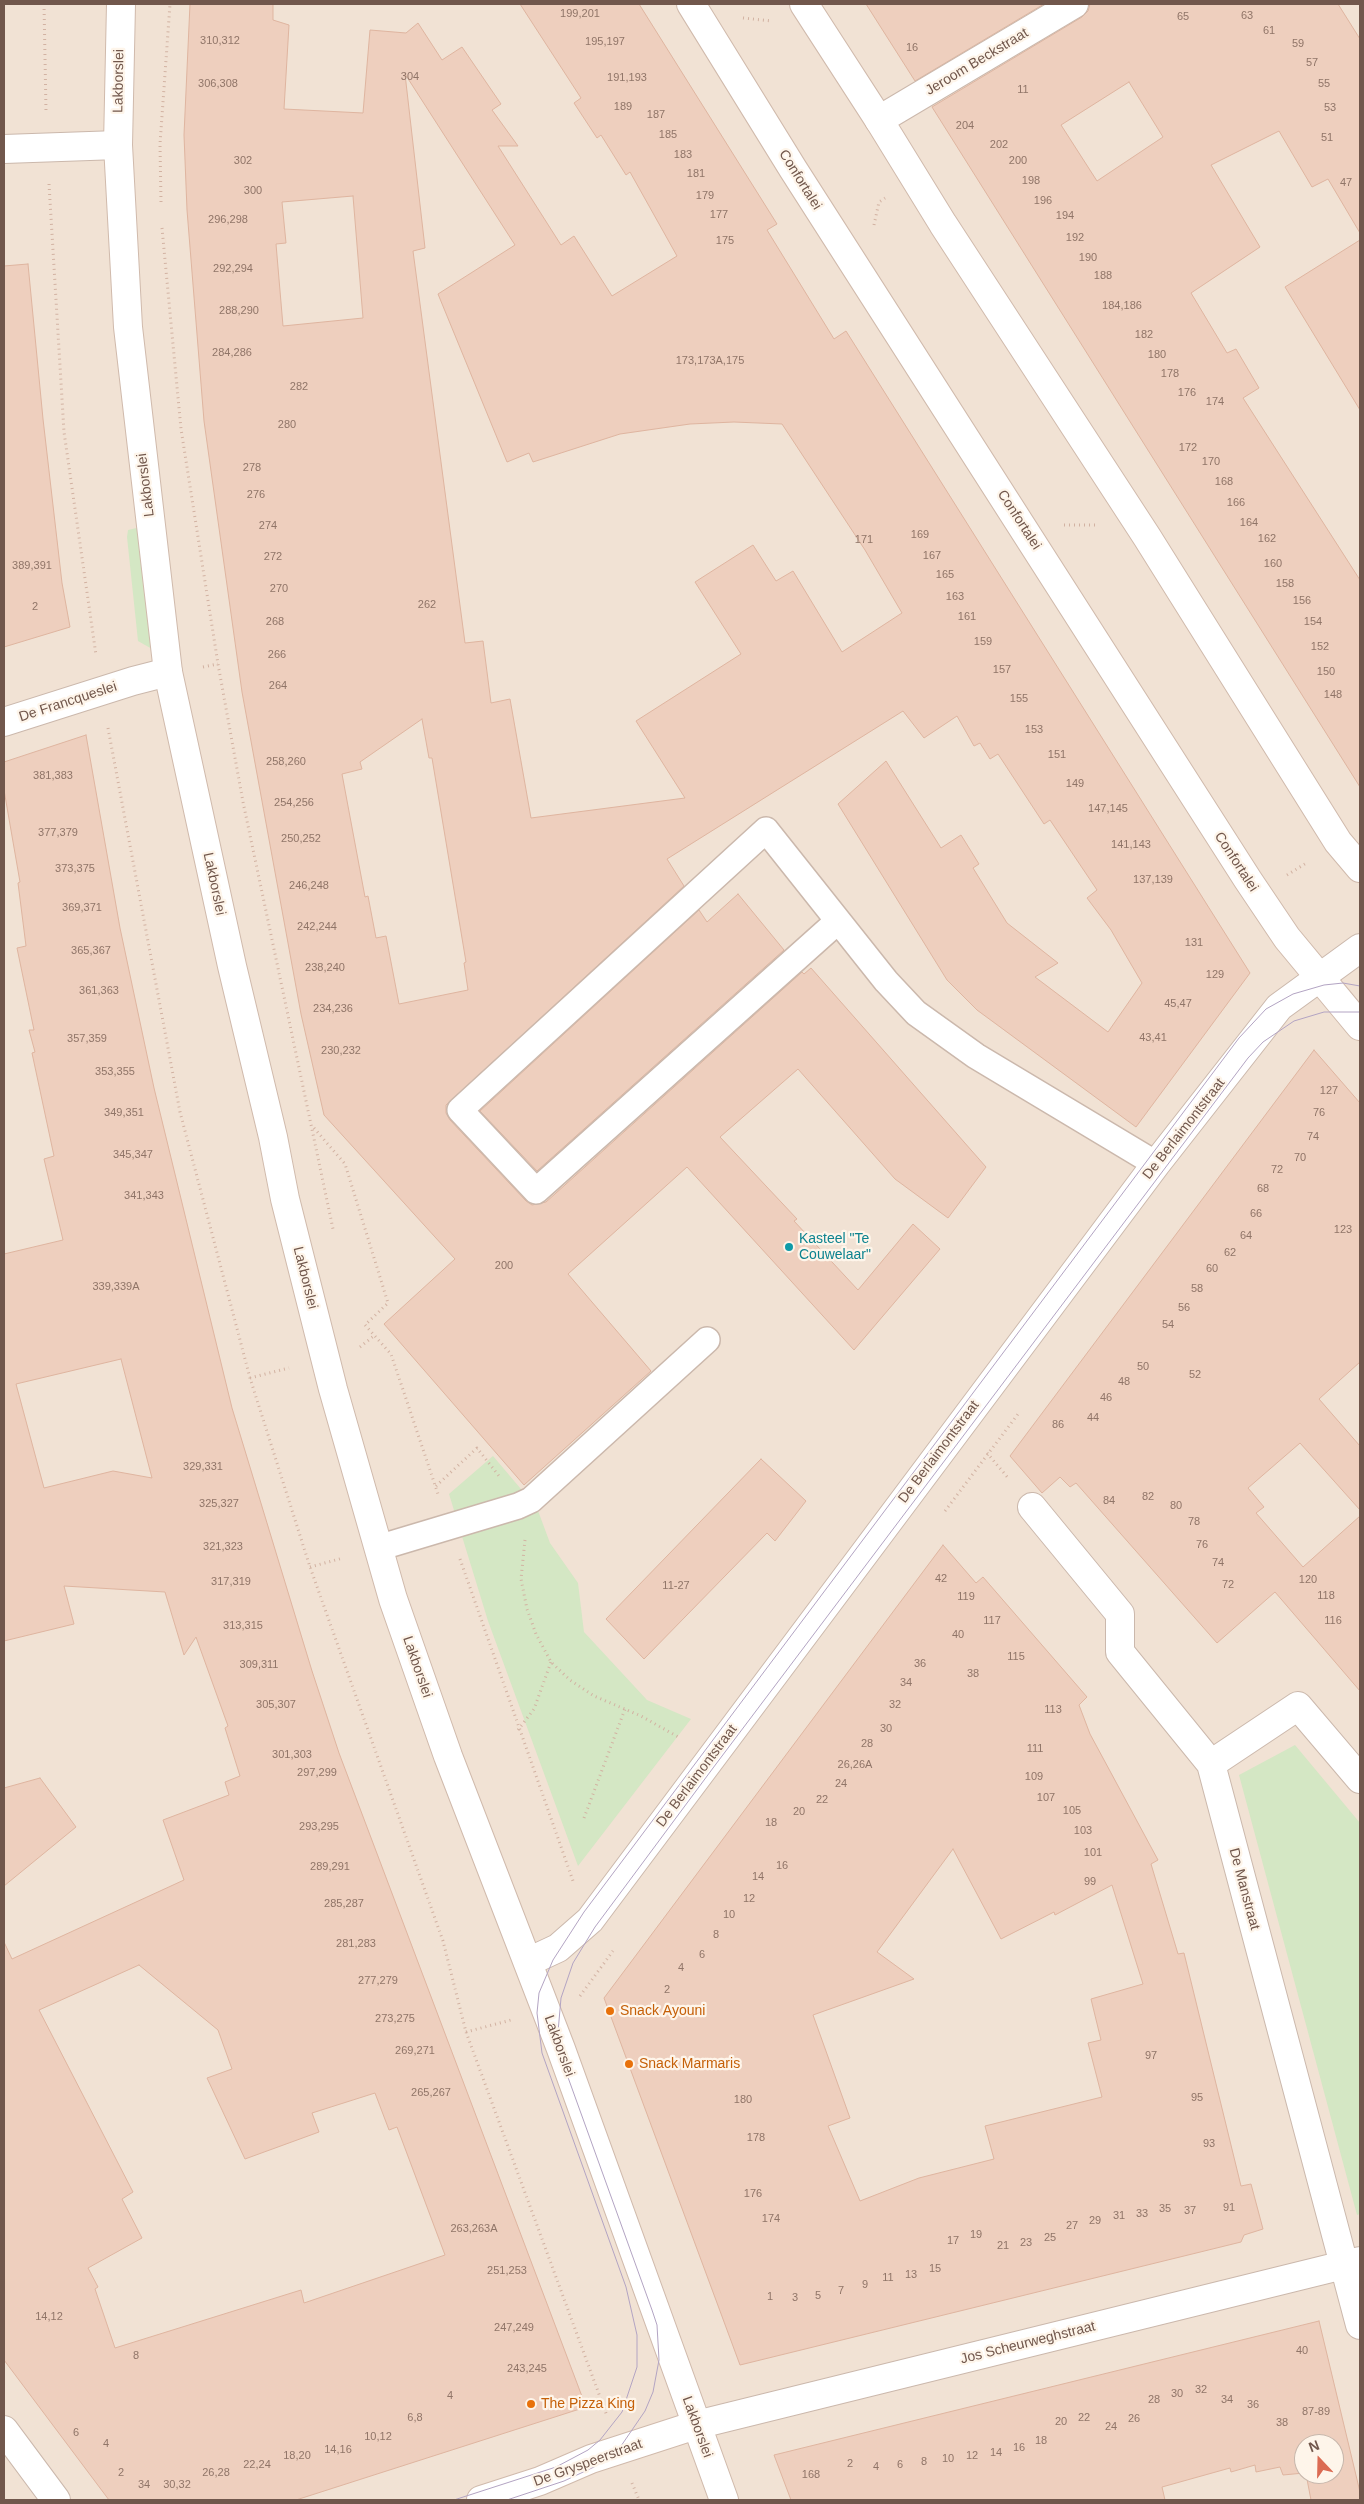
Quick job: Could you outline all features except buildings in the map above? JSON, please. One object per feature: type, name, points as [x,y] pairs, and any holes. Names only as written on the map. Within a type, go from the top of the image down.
[{"type":"street","name":"Lakborslei","points":[[121,4],[118,145],[128,327],[168,672],[232,966],[273,1137],[285,1199],[324,1358],[393,1599],[448,1756],[528,1962],[724,2500]]},
{"type":"street","name":"Confortalei","points":[[691,4],[848,256],[1257,893],[1287,938],[1360,1026]]},
{"type":"street","name":"Jeroom Beckstraat","points":[[879,120],[1074,4]]},
{"type":"street","points":[[811,14],[915,179],[1139,524],[1338,842],[1360,868]]},
{"type":"street","points":[[4,149],[118,145]]},
{"type":"street","name":"De Francqueslei","points":[[4,722],[133,681],[168,672]]},
{"type":"street","name":"De Berlaimontstraat","points":[[528,1962],[563,1944],[590,1920],[1156,1164],[1279,1007],[1360,948]]},
{"type":"street","name":"De Manstraat","points":[[1032,1507],[1120,1614],[1120,1652],[1211,1764],[1352,2263],[1360,2325]]},
{"type":"street","points":[[1211,1764],[1298,1706],[1360,1779]]},
{"type":"street","name":"Jos Scheurweghstraat","points":[[696,2425],[1352,2263]]},
{"type":"street","name":"De Gryspeerstraat","points":[[481,2500],[540,2481],[619,2449],[696,2425]]},
{"type":"street","points":[[4,2430],[56,2500]]},
{"type":"lane","points":[[838,921],[536,1191],[460,1110],[766,830],[892,987],[916,1013],[976,1056],[1156,1164]]},
{"type":"lane","points":[[378,1548],[518,1506],[531,1500],[707,1340]]},
{"type":"path","points":[[44,4],[46,147],[64,432],[101,691],[180,1112],[250,1378],[310,1568],[442,1941],[466,2032],[639,2500]]},
{"type":"path","points":[[161,205],[160,144],[170,4]]},
{"type":"path","points":[[716,45],[734,18],[811,14]]},
{"type":"path","points":[[848,256],[870,243],[879,202],[915,179]]},
{"type":"path","points":[[162,224],[180,429],[218,664],[243,802],[334,1233]]},
{"type":"path","points":[[1022,525],[1139,524]]},
{"type":"path","points":[[1257,893],[1338,842]]},
{"type":"path","points":[[273,1137],[312,1126]]},
{"type":"path","points":[[312,1126],[346,1164],[388,1303],[365,1325],[391,1354],[518,1730],[584,1912],[590,1920]]},
{"type":"path","points":[[356,1339],[358,1349]]},
{"type":"path","points":[[962,1422],[1032,1507]]},
{"type":"path","points":[[436,1486],[478,1448],[512,1492],[518,1506],[525,1530],[525,1554],[521,1578],[524,1594],[536,1634],[551,1662],[570,1680],[594,1696],[626,1709],[678,1737],[709,1759]]},
{"type":"path","points":[[518,1730],[534,1709],[551,1662]]},
{"type":"path","points":[[584,1818],[626,1709]]},
{"type":"shaded area","points":[[4,4],[1360,4],[1360,2500],[4,2500]]},
{"type":"green space","points":[[145,526],[159,653],[138,641],[127,537],[128,530]]},
{"type":"green space","points":[[493,1456],[537,1508],[550,1543],[578,1583],[584,1632],[647,1700],[691,1719],[578,1866],[488,1621],[449,1494]]},
{"type":"green space","points":[[1295,1745],[1360,1823],[1360,2214],[1357,2215],[1239,1775]]},
{"type":"tram line","points":[[454,2500],[556,2467],[588,2450],[600,2440],[622,2412],[637,2367],[637,2335],[626,2287],[542,2053],[537,2013],[539,1993],[553,1960],[584,1912],[1239,1038],[1266,1009],[1293,994],[1324,985],[1343,983],[1360,986]]},
{"type":"tram line","points":[[507,2500],[564,2481],[607,2459],[621,2446],[645,2411],[653,2392],[659,2360],[657,2325],[561,2058],[558,2032],[561,1998],[573,1963],[595,1927],[716,1764],[1248,1058],[1263,1042],[1294,1021],[1324,1012],[1360,1012]]},
{"type":"place","name":"Kasteel \"Te Couwelaar\"","points":[[789,1247]]},
{"type":"place","name":"Snack Ayouni","points":[[610,2011]]},
{"type":"place","name":"Snack Marmaris","points":[[629,2064]]},
{"type":"place","name":"The Pizza King","points":[[531,2404]]}]
